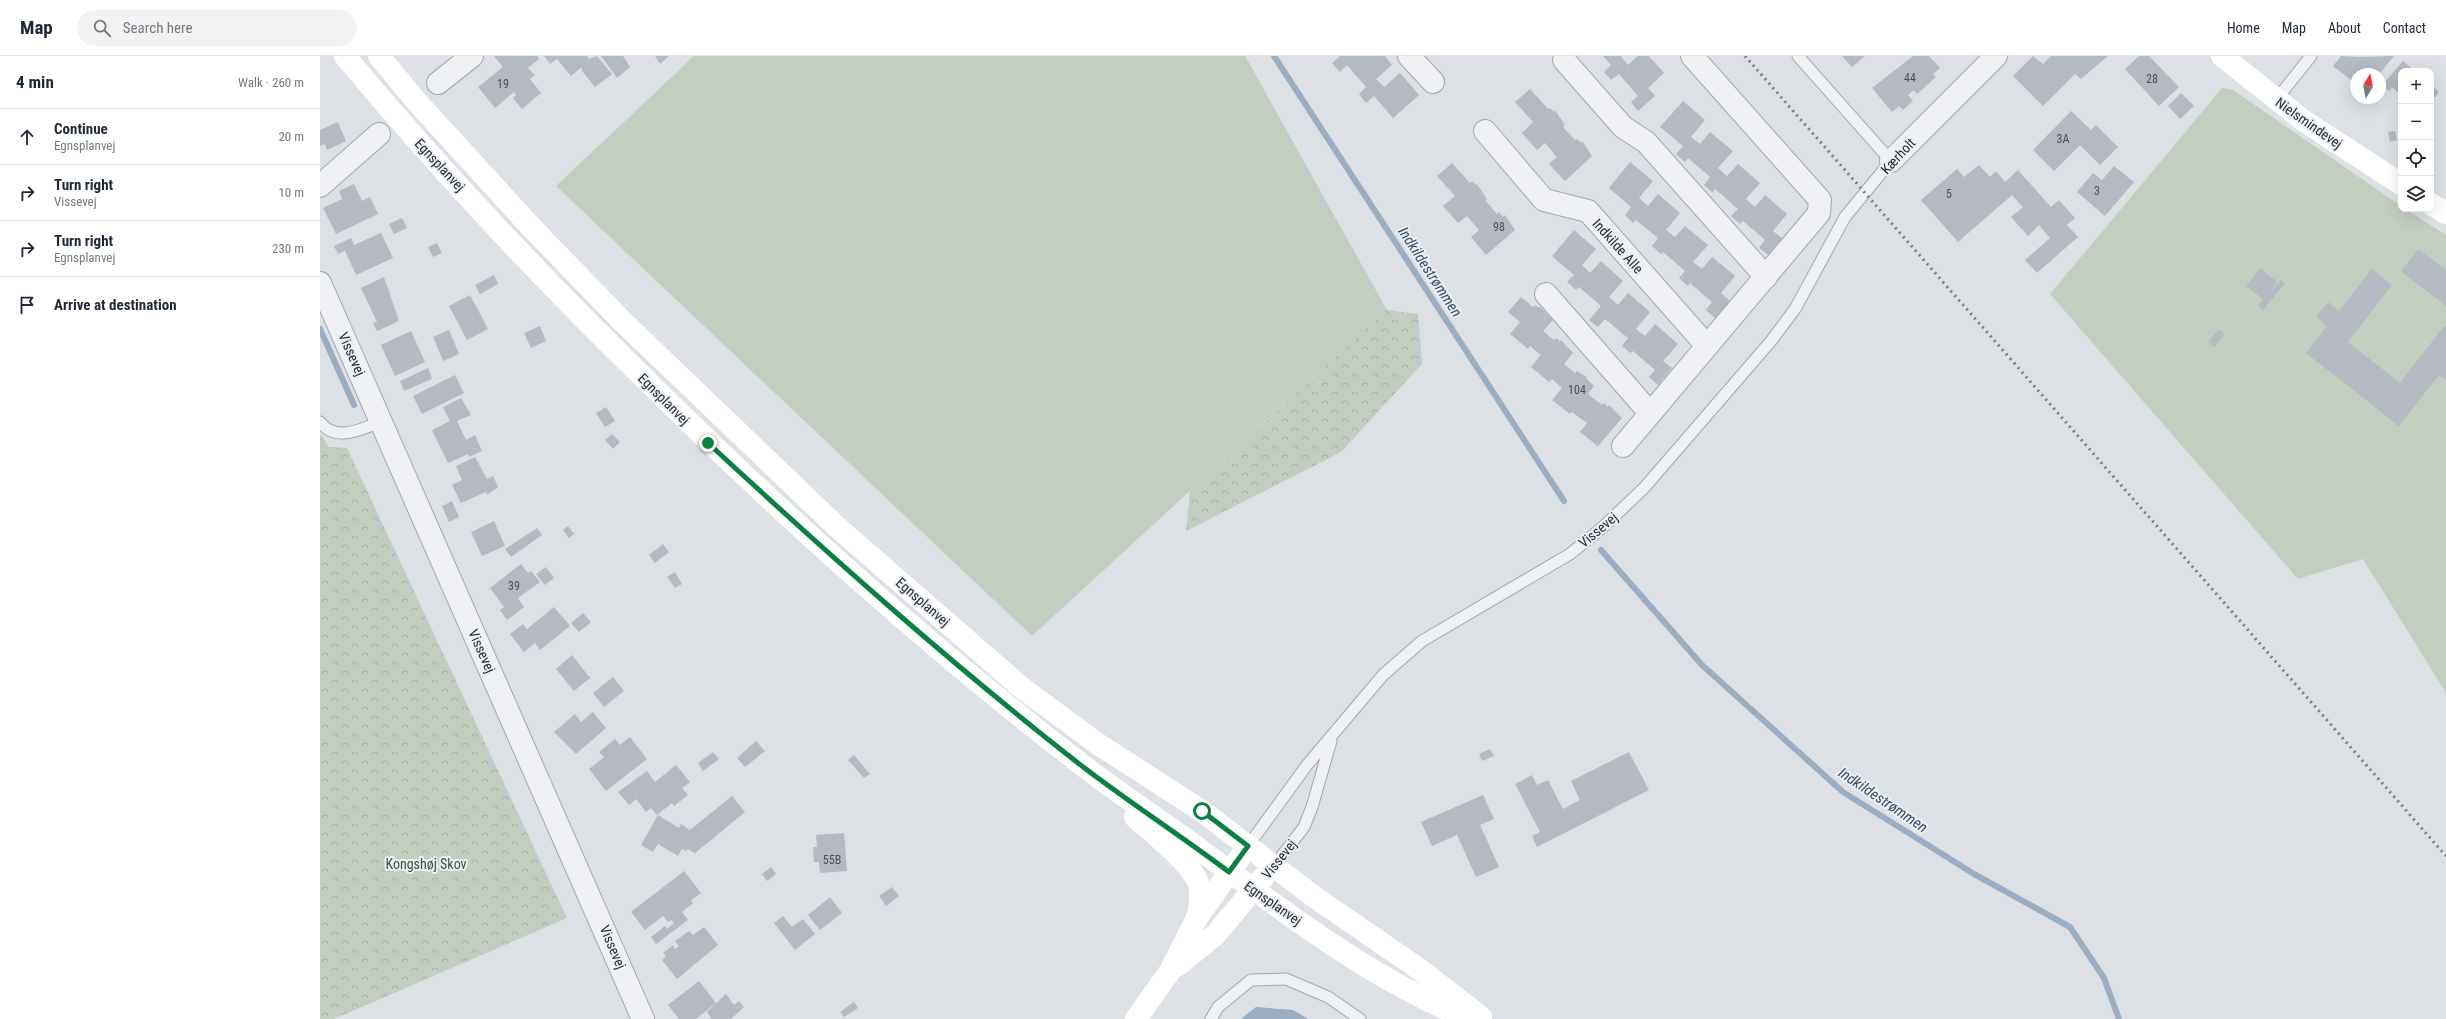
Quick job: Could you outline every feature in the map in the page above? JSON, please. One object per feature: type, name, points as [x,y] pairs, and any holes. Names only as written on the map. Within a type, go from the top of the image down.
[{"type":"main road","name":"Egnsplanvej","points":[[345,56],[397,119],[512,244],[708,443],[825,551],[1004,703],[1079,764],[1229,872],[1263,878],[1419,969],[1484,1019]]},
{"type":"main road","name":"Egnsplanvej","points":[[379,56],[417,102],[532,228],[623,322],[836,526],[1022,688],[1098,744],[1202,811],[1248,846],[1263,878],[1343,950],[1443,1009],[1470,1019]]},
{"type":"main road","name":"Nielsmindevej","points":[[2222,56],[2276,100],[2398,182]]},
{"type":"main road","points":[[2434,206],[2446,214]]},
{"type":"main road","points":[[1079,764],[1188,866],[1196,876],[1200,889],[1198,918]]},
{"type":"main road","name":"Vissevej","points":[[1136,1019],[1170,971],[1198,918],[1248,846]]},
{"type":"main road","name":"Vissevej","points":[[1170,971],[1215,934],[1263,878]]},
{"type":"street","points":[[1409,56],[1433,82]]},
{"type":"street","points":[[1623,446],[1819,213],[1820,200],[1692,56]]},
{"type":"street","name":"Kærholt","points":[[1891,161],[1996,56]]},
{"type":"street","points":[[438,83],[464,58]]},
{"type":"street","points":[[1564,60],[1623,127],[1646,142],[1766,277]]},
{"type":"street","name":"Indkilde Alle","points":[[1485,131],[1544,200],[1588,211],[1707,346]]},
{"type":"street","points":[[320,186],[378,134]]},
{"type":"street","name":"Vissevej","points":[[320,283],[644,1019]]},
{"type":"street","points":[[1546,294],[1650,413]]},
{"type":"lane","points":[[1798,56],[1891,161]]},
{"type":"lane","points":[[2276,100],[2311,56]]},
{"type":"lane","name":"Kærholt","points":[[1818,270],[1845,218],[1891,161]]},
{"type":"lane","name":"Vissevej","points":[[1248,846],[1307,765],[1331,739],[1355,706],[1382,675],[1422,641],[1570,554],[1624,509],[1644,488],[1771,341],[1795,309],[1818,270]]},
{"type":"lane","points":[[320,422],[332,432],[347,434],[381,422]]},
{"type":"lane","name":"Vissevej","points":[[1263,878],[1289,848],[1306,820],[1312,807],[1331,739]]},
{"type":"lane","points":[[1211,1019],[1218,1007],[1251,980],[1286,979],[1328,997],[1360,1019]]},
{"type":"green space","points":[[694,56],[1245,56],[1387,310],[1032,636],[556,186]]},
{"type":"green space","points":[[2222,88],[2233,90],[2398,204],[2398,212],[2410,212],[2446,235],[2446,693],[2363,559],[2298,579],[2050,294]]},
{"type":"green space","points":[[1387,310],[1418,314],[1422,364],[1341,452],[1186,531],[1190,491]]},
{"type":"green space","name":"Kongshøj Skov","points":[[320,434],[329,447],[347,448],[567,918],[334,1019],[320,1019]]},
{"type":"water","points":[[1256,1007],[1293,1010],[1308,1019],[1241,1019]]},
{"type":"building","points":[[494,56],[537,56],[539,59],[528,68],[535,75],[530,79],[541,93],[522,109],[513,98],[516,95],[514,92],[495,108],[478,87],[503,67]]},
{"type":"building","points":[[544,56],[587,56],[589,59],[597,56],[612,74],[595,87],[582,71],[582,67],[571,76],[557,59],[550,64]]},
{"type":"building","points":[[601,56],[623,56],[630,67],[617,78]]},
{"type":"building","points":[[655,56],[669,56],[660,64]]},
{"type":"building","points":[[1340,56],[1385,56],[1392,65],[1376,79],[1384,87],[1400,73],[1419,95],[1393,118],[1374,96],[1366,103],[1359,94],[1366,87],[1347,65],[1340,72],[1332,63]]},
{"type":"building","points":[[1603,56],[1621,56],[1628,65],[1638,56],[1649,56],[1664,73],[1648,88],[1655,96],[1638,111],[1631,102],[1638,96],[1619,74],[1611,80],[1604,72],[1611,65]]},
{"type":"building","points":[[1842,56],[1865,56],[1852,67]]},
{"type":"building","points":[[1913,56],[1929,56],[1940,68],[1933,74],[1936,77],[1917,94],[1914,90],[1908,95],[1913,101],[1903,110],[1899,106],[1892,112],[1872,88]]},
{"type":"building","points":[[2033,56],[2043,64],[2051,56],[2108,56],[2081,79],[2075,74],[2043,106],[2013,76]]},
{"type":"building","points":[[2139,56],[2149,56],[2179,87],[2159,106],[2125,69]]},
{"type":"building","points":[[2341,56],[2394,56],[2384,68],[2350,68],[2350,79],[2333,66]]},
{"type":"building","points":[[2403,61],[2411,68],[2398,68],[2398,92],[2392,87],[2389,91],[2386,89],[2386,81]]},
{"type":"building","points":[[2434,88],[2439,92],[2434,98]]},
{"type":"building","points":[[1530,89],[1548,109],[1550,108],[1554,112],[1555,110],[1565,125],[1563,127],[1575,140],[1577,139],[1581,143],[1582,141],[1592,156],[1565,181],[1549,164],[1557,157],[1545,143],[1537,150],[1522,133],[1533,122],[1515,102]]},
{"type":"building","points":[[2181,93],[2194,106],[2180,119],[2168,106]]},
{"type":"building","points":[[1683,101],[1705,120],[1691,137],[1700,144],[1710,132],[1733,151],[1718,168],[1727,176],[1738,164],[1760,183],[1746,199],[1755,207],[1765,195],[1787,214],[1773,231],[1782,238],[1768,255],[1759,248],[1765,240],[1743,221],[1740,224],[1731,216],[1738,209],[1715,189],[1713,193],[1704,185],[1710,177],[1688,158],[1685,162],[1676,154],[1683,146],[1660,127]]},
{"type":"building","points":[[2071,111],[2091,130],[2096,125],[2118,147],[2100,165],[2080,145],[2054,171],[2033,150]]},
{"type":"building","points":[[338,122],[346,141],[327,150],[325,144],[320,146],[320,130]]},
{"type":"building","points":[[2395,131],[2397,140],[2390,142],[2388,132]]},
{"type":"building","points":[[1630,162],[1653,181],[1639,198],[1648,206],[1658,194],[1680,213],[1666,230],[1675,237],[1685,226],[1708,245],[1693,262],[1702,269],[1712,257],[1735,276],[1721,293],[1730,301],[1715,318],[1706,310],[1712,302],[1690,283],[1688,286],[1679,278],[1685,271],[1663,252],[1661,254],[1652,246],[1658,238],[1636,220],[1633,223],[1625,215],[1631,207],[1609,188]]},
{"type":"building","points":[[1452,163],[1470,183],[1472,181],[1476,185],[1477,184],[1487,199],[1485,200],[1497,214],[1499,212],[1503,217],[1505,215],[1515,230],[1486,255],[1471,237],[1479,230],[1467,216],[1458,223],[1443,206],[1455,196],[1437,176]]},
{"type":"building","points":[[1979,165],[1990,177],[1996,171],[2005,182],[2018,170],[2051,207],[2059,200],[2075,218],[2067,225],[2078,237],[2037,273],[2025,260],[2050,238],[2039,225],[2028,236],[2011,217],[2023,207],[2012,195],[1958,242],[1921,200],[1957,169],[1964,177]]},
{"type":"building","points":[[2114,166],[2134,182],[2105,216],[2077,192],[2093,173],[2102,180]]},
{"type":"building","points":[[354,184],[362,201],[370,197],[378,214],[336,234],[323,208],[342,199],[339,191]]},
{"type":"building","points":[[402,218],[407,228],[394,234],[389,224]]},
{"type":"building","points":[[1574,230],[1596,249],[1582,265],[1590,273],[1601,261],[1623,281],[1609,297],[1618,305],[1628,293],[1650,312],[1636,329],[1645,336],[1655,324],[1678,344],[1663,361],[1672,368],[1658,385],[1649,377],[1655,370],[1633,351],[1630,353],[1622,346],[1628,338],[1605,319],[1598,327],[1589,320],[1601,306],[1579,287],[1576,290],[1567,282],[1574,275],[1552,256]]},
{"type":"building","points":[[381,233],[393,258],[356,275],[345,251],[338,254],[334,246],[351,238],[354,245]]},
{"type":"building","points":[[437,243],[442,253],[433,257],[428,247]]},
{"type":"building","points":[[2418,249],[2446,270],[2446,306],[2401,271]]},
{"type":"building","points":[[2260,268],[2277,282],[2268,296],[2281,280],[2285,283],[2263,310],[2258,306],[2263,299],[2246,286]]},
{"type":"building","points":[[2372,269],[2392,285],[2348,342],[2400,383],[2444,326],[2446,327],[2446,380],[2439,375],[2399,426],[2306,353],[2327,326],[2316,317],[2328,302],[2339,311]]},
{"type":"building","points":[[494,275],[498,284],[480,294],[475,285]]},
{"type":"building","points":[[384,277],[399,321],[377,331],[373,323],[377,322],[361,288]]},
{"type":"building","points":[[470,295],[488,329],[467,340],[449,306]]},
{"type":"building","points":[[1521,297],[1533,307],[1535,305],[1539,308],[1540,307],[1553,320],[1543,331],[1554,340],[1556,338],[1560,341],[1561,340],[1573,353],[1564,364],[1575,373],[1577,371],[1587,377],[1586,378],[1594,386],[1588,394],[1602,405],[1604,403],[1608,407],[1609,405],[1622,418],[1598,446],[1580,432],[1587,423],[1572,412],[1570,414],[1552,400],[1562,388],[1552,379],[1549,382],[1531,367],[1541,355],[1530,346],[1528,349],[1510,334],[1520,322],[1508,312]]},
{"type":"building","points":[[540,326],[546,341],[531,348],[524,333]]},
{"type":"building","points":[[2219,329],[2225,334],[2214,347],[2208,342]]},
{"type":"building","points":[[449,330],[459,354],[443,361],[433,337]]},
{"type":"building","points":[[411,331],[425,362],[395,376],[381,345]]},
{"type":"building","points":[[428,368],[432,379],[404,391],[400,381]]},
{"type":"building","points":[[455,375],[464,393],[422,414],[413,396]]},
{"type":"building","points":[[461,398],[471,415],[457,421],[466,440],[475,435],[482,451],[469,457],[468,454],[448,463],[432,430],[450,421],[443,407]]},
{"type":"building","points":[[606,407],[615,421],[605,427],[596,413]]},
{"type":"building","points":[[612,434],[620,442],[613,449],[605,440]]},
{"type":"building","points":[[475,457],[487,479],[493,476],[498,487],[487,495],[486,492],[461,503],[452,485],[462,480],[456,466]]},
{"type":"building","points":[[452,501],[459,517],[449,522],[442,506]]},
{"type":"building","points":[[494,521],[505,546],[482,556],[471,532]]},
{"type":"building","points":[[568,526],[574,534],[569,538],[563,530]]},
{"type":"building","points":[[537,528],[542,535],[511,557],[505,549]]},
{"type":"building","points":[[663,544],[669,552],[655,563],[649,555]]},
{"type":"building","points":[[521,564],[528,573],[531,571],[540,582],[518,598],[524,607],[507,620],[500,610],[504,607],[490,588]]},
{"type":"building","points":[[546,567],[554,578],[545,585],[536,574]]},
{"type":"building","points":[[675,572],[682,584],[675,588],[667,577]]},
{"type":"building","points":[[554,607],[570,626],[540,650],[535,643],[524,652],[510,634],[523,624],[527,629]]},
{"type":"building","points":[[583,613],[591,622],[579,632],[571,623]]},
{"type":"building","points":[[572,655],[590,678],[574,691],[556,669]]},
{"type":"building","points":[[613,677],[624,691],[604,707],[593,693]]},
{"type":"building","points":[[593,712],[606,728],[576,754],[554,732],[575,714],[581,722]]},
{"type":"building","points":[[630,737],[647,759],[606,791],[589,769],[604,757],[599,752],[615,739],[620,745]]},
{"type":"building","points":[[756,741],[765,751],[745,767],[737,758]]},
{"type":"building","points":[[1490,749],[1494,756],[1482,761],[1479,754]]},
{"type":"building","points":[[713,752],[719,759],[703,771],[698,763]]},
{"type":"building","points":[[1629,752],[1649,790],[1537,847],[1532,836],[1540,832],[1515,784],[1532,775],[1537,785],[1548,780],[1563,809],[1580,800],[1571,781]]},
{"type":"building","points":[[854,755],[870,774],[864,778],[848,760]]},
{"type":"building","points":[[676,765],[690,782],[682,788],[688,795],[674,806],[672,803],[657,815],[651,808],[646,812],[636,799],[629,805],[618,792],[647,771],[655,782]]},
{"type":"building","points":[[1483,795],[1494,819],[1480,825],[1499,867],[1476,877],[1457,835],[1432,846],[1421,822]]},
{"type":"building","points":[[732,796],[745,812],[695,853],[688,849],[686,851],[682,849],[678,856],[658,844],[653,852],[641,845],[658,815],[679,828],[681,824],[690,830]]},
{"type":"building","points":[[844,833],[847,871],[820,873],[819,862],[814,862],[813,847],[817,847],[816,835]]},
{"type":"building","points":[[771,867],[776,874],[767,881],[762,874]]},
{"type":"building","points":[[684,871],[701,893],[691,900],[693,903],[682,912],[688,920],[656,944],[651,937],[665,926],[667,929],[674,923],[671,920],[668,922],[663,916],[645,930],[631,912]]},
{"type":"building","points":[[892,887],[899,896],[886,906],[879,896]]},
{"type":"building","points":[[830,897],[842,913],[820,930],[808,915]]},
{"type":"building","points":[[783,916],[792,927],[803,919],[815,934],[795,950],[774,923]]},
{"type":"building","points":[[704,927],[718,945],[677,979],[662,960],[666,956],[663,953],[673,945],[675,949],[679,946],[675,941],[689,931],[693,935]]},
{"type":"building","points":[[699,981],[716,1003],[696,1019],[679,1019],[668,1005]]},
{"type":"building","points":[[726,994],[734,1005],[739,1001],[744,1007],[731,1019],[712,1019],[707,1012]]},
{"type":"building","points":[[854,1002],[858,1008],[844,1017],[840,1012]]},
{"type":"waterway","name":"Indkildestrømmen","points":[[1274,56],[1564,501]]},
{"type":"waterway","points":[[320,329],[354,405]]},
{"type":"waterway","name":"Indkildestrømmen","points":[[1601,550],[1702,665],[1843,792],[1974,874],[2070,927],[2104,978],[2119,1019]]},
{"type":"railway","points":[[1745,56],[2446,856]]},
{"type":"route","points":[[708,443],[819,546],[1010,708],[1079,764],[1184,838],[1229,872],[1248,846],[1202,811]]}]
